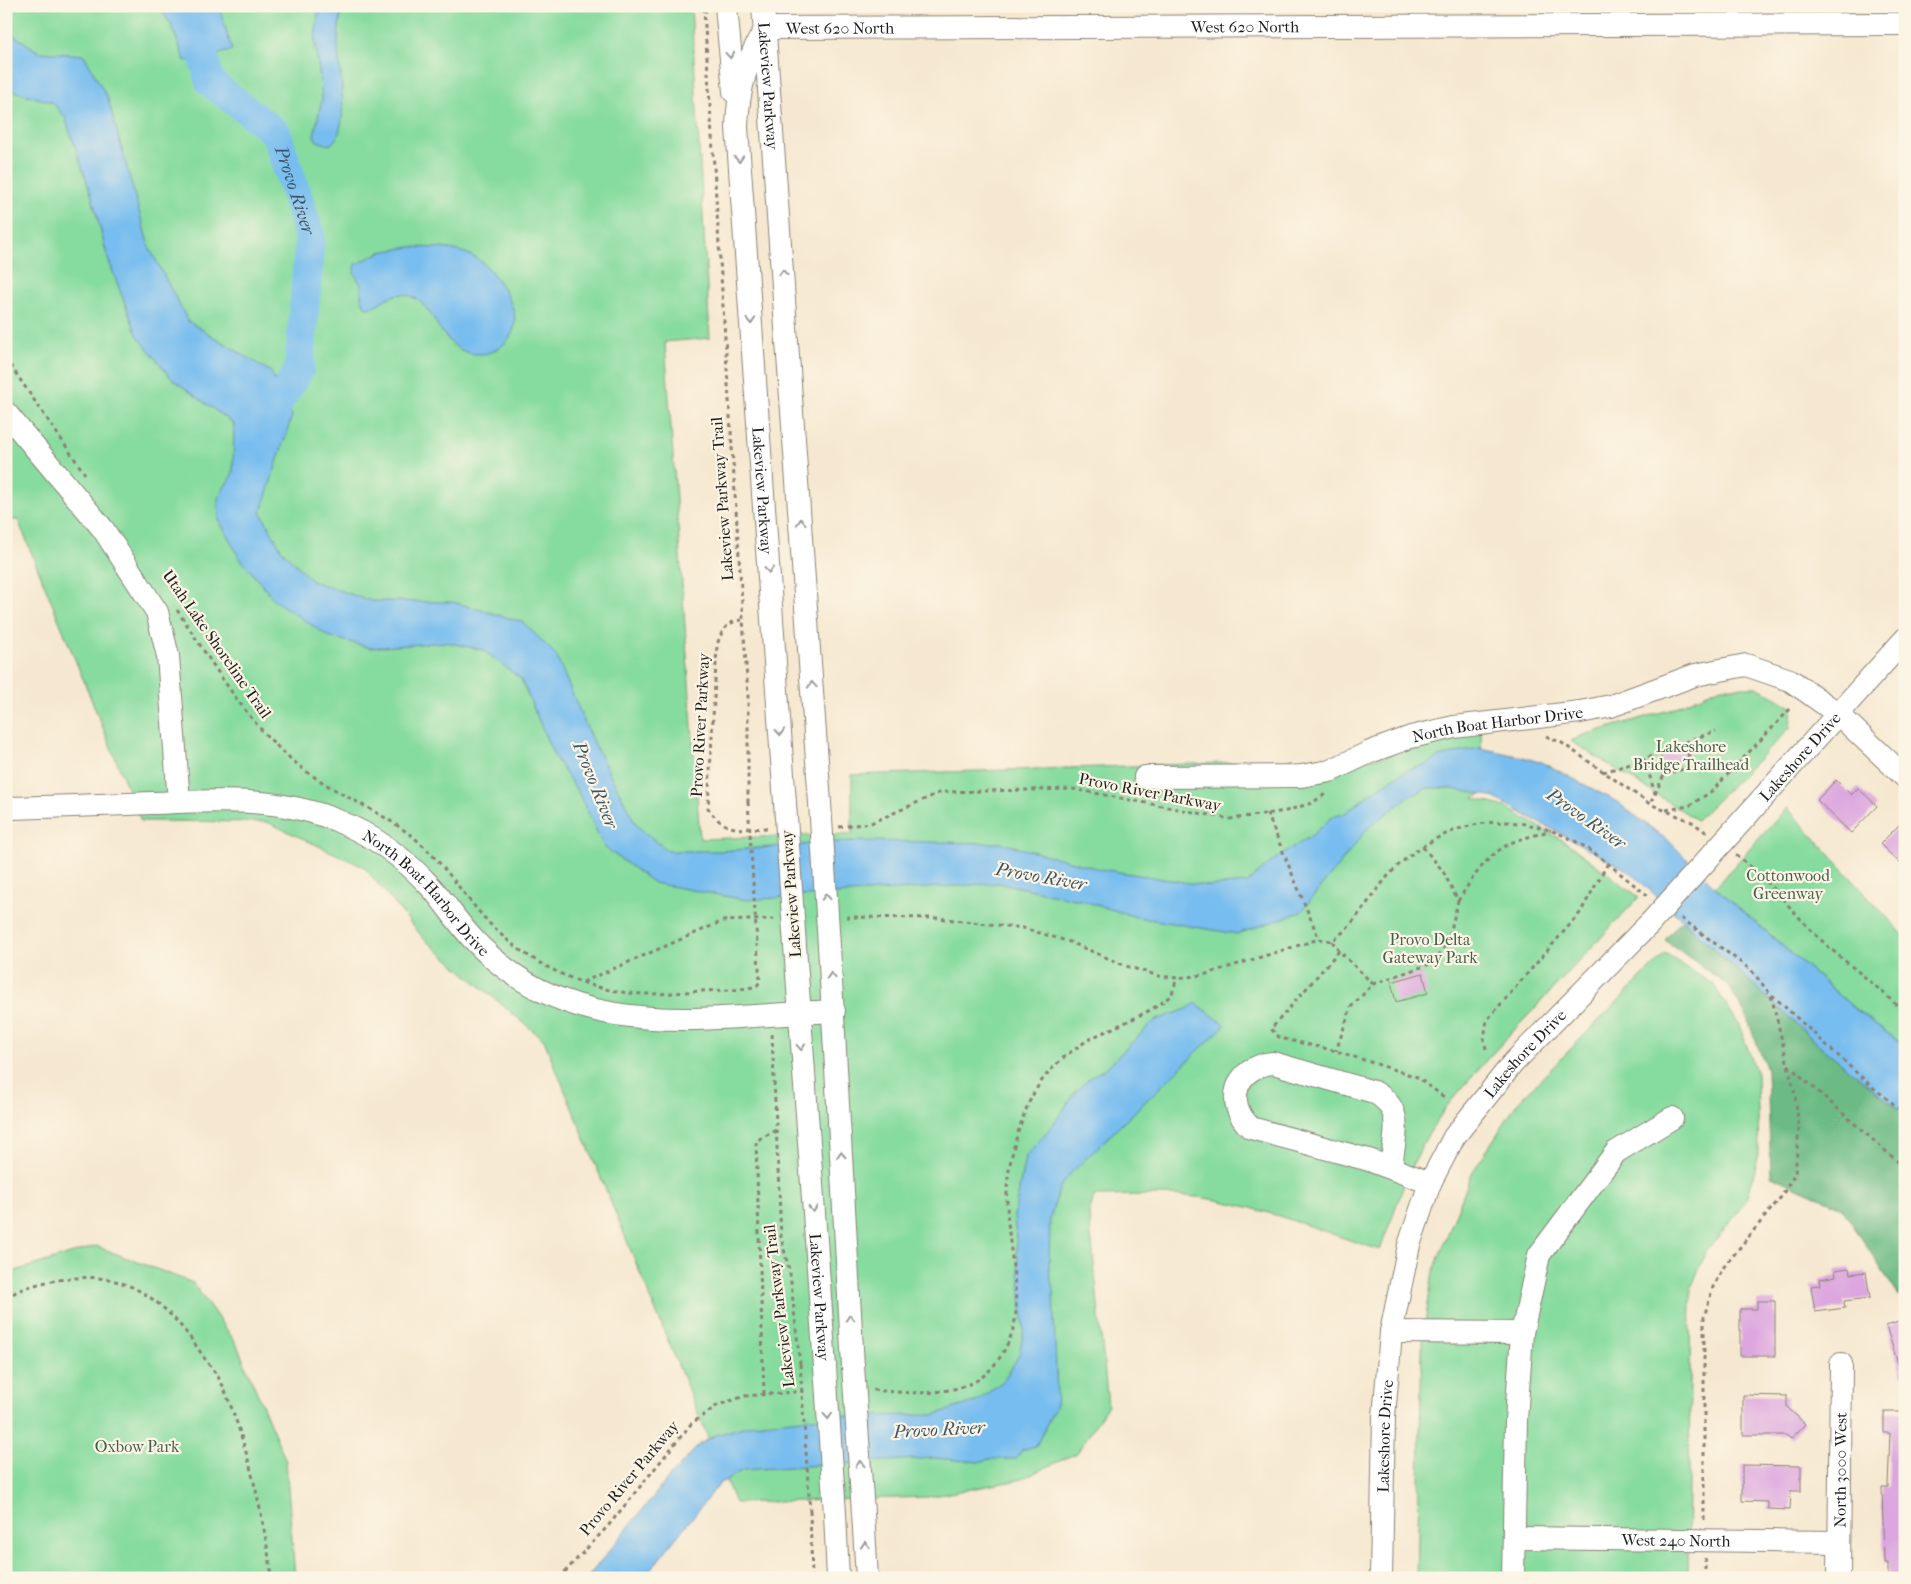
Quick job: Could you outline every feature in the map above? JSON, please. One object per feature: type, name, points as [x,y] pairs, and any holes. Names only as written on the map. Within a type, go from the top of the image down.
[{"type":"street","points":[[764,6],[766,28]]},
{"type":"street","points":[[718,8],[737,128]]},
{"type":"street","name":"West 620 North","points":[[766,28],[1905,24]]},
{"type":"street","name":"Lakeview Parkway","points":[[766,28],[746,68],[739,98],[737,128],[786,803],[794,946],[838,1578]]},
{"type":"street","name":"Lakeview Parkway","points":[[766,28],[830,946],[853,1366],[867,1578]]},
{"type":"street","points":[[6,413],[103,529],[158,612],[168,656],[179,802]]},
{"type":"street","name":"Lakeshore Drive","points":[[1381,1578],[1384,1417],[1391,1332],[1409,1245],[1430,1183],[1454,1136],[1513,1063],[1651,922],[1723,834],[1905,639]]},
{"type":"street","name":"North Boat Harbor Drive","points":[[1145,777],[1302,776],[1330,771],[1370,752],[1411,738],[1454,727],[1526,720],[1595,709],[1651,692],[1696,675],[1746,665],[1790,680],[1837,713],[1905,776]]},
{"type":"street","name":"North Boat Harbor Drive","points":[[6,808],[246,801],[270,803],[315,812],[379,842],[414,870],[472,939],[490,956],[526,982],[580,1007],[618,1016],[656,1020],[834,1010]]},
{"type":"street","points":[[1391,1168],[1396,1122],[1393,1109],[1381,1096],[1374,1092],[1273,1063],[1250,1070],[1240,1082],[1236,1098],[1237,1107],[1245,1122],[1251,1128],[1391,1168],[1430,1183]]},
{"type":"street","points":[[1513,1578],[1516,1420],[1522,1333],[1539,1255],[1616,1152],[1672,1118]]},
{"type":"street","points":[[1391,1332],[1522,1333]]},
{"type":"street","name":"North 3000 West","points":[[1839,1578],[1841,1364]]},
{"type":"street","name":"West 240 North","points":[[1514,1538],[1838,1542]]},
{"type":"path","name":"Lakeview Parkway Trail","points":[[718,8],[704,11],[748,696],[748,802],[760,981],[757,986]]},
{"type":"path","points":[[6,359],[91,483]]},
{"type":"path","name":"Utah Lake Shoreline Trail","points":[[174,605],[251,719],[277,746],[298,765],[376,811],[413,837],[454,878],[495,929],[521,952],[552,969],[583,982],[647,994],[757,986]]},
{"type":"path","name":"Provo River Parkway","points":[[742,620],[734,621],[722,628],[716,645],[708,808],[716,821],[727,827],[770,828]]},
{"type":"path","points":[[1666,811],[1689,806],[1712,792],[1792,707]]},
{"type":"path","points":[[1602,772],[1645,760],[1656,752],[1716,731]]},
{"type":"path","points":[[1538,736],[1562,742],[1650,804],[1723,834]]},
{"type":"path","points":[[1664,775],[1692,766],[1685,742]]},
{"type":"path","points":[[1650,804],[1664,775],[1656,752]]},
{"type":"path","points":[[1645,760],[1655,794]]},
{"type":"path","name":"Provo River Parkway","points":[[829,827],[871,823],[941,792],[1073,789],[1230,819],[1286,811],[1312,803],[1334,787]]},
{"type":"path","points":[[1266,813],[1313,920],[1319,939]]},
{"type":"path","points":[[1332,941],[1356,919],[1399,865],[1422,846],[1468,826],[1492,822],[1526,822],[1573,840],[1608,863],[1631,884],[1654,899]]},
{"type":"path","points":[[1336,1051],[1351,1007],[1373,984],[1405,974],[1436,959],[1448,942],[1458,901],[1477,871],[1501,849],[1512,843],[1551,830]]},
{"type":"path","points":[[1422,846],[1444,871],[1458,901]]},
{"type":"path","points":[[1734,854],[1766,880],[1818,937],[1882,990],[1905,1014]]},
{"type":"path","points":[[1486,1048],[1484,1039],[1487,1020],[1580,913],[1608,863]]},
{"type":"path","points":[[1676,914],[1751,970],[1771,995],[1870,1085],[1905,1113]]},
{"type":"path","points":[[845,917],[937,918],[1023,928],[1070,942],[1134,968],[1159,976],[1177,978],[1203,975],[1319,939],[1332,941]]},
{"type":"path","points":[[583,982],[723,920],[776,919]]},
{"type":"path","points":[[1332,941],[1338,952],[1373,984]]},
{"type":"path","points":[[1338,952],[1271,1028],[1280,1038],[1336,1051],[1417,1077],[1444,1097]]},
{"type":"path","points":[[864,1390],[923,1394],[968,1385],[991,1369],[1010,1339],[1016,1311],[1008,1226],[1007,1192],[1013,1151],[1034,1092],[1060,1060],[1089,1040],[1152,1008],[1171,994],[1177,978]]},
{"type":"path","points":[[757,986],[760,990]]},
{"type":"path","points":[[1705,1578],[1704,1317],[1713,1287],[1723,1268],[1781,1197],[1796,1174],[1799,1128],[1795,1094],[1771,995]]},
{"type":"path","name":"Lakeview Parkway Trail","points":[[772,1031],[781,1237],[790,1274],[800,1364],[810,1511],[812,1578]]},
{"type":"path","points":[[1788,1065],[1905,1168]]},
{"type":"path","points":[[764,1394],[756,1141],[776,1130]]},
{"type":"path","points":[[6,1298],[15,1292],[62,1279],[92,1277],[123,1283],[154,1298],[188,1332],[225,1389],[255,1483],[272,1578]]},
{"type":"path","name":"Provo River Parkway","points":[[559,1578],[608,1526],[691,1424],[718,1405],[745,1396],[808,1390]]},
{"type":"green space","name":"Provo Delta Gateway Park","points":[[6,6],[691,6],[710,338],[665,342],[700,839],[852,834],[852,775],[1377,758],[1481,729],[1482,795],[1473,798],[1505,807],[1567,843],[1639,897],[1489,1057],[1446,1107],[1425,1140],[1407,1177],[1380,1250],[1278,1216],[1216,1200],[1171,1195],[1094,1196],[1089,1214],[1108,1405],[1077,1453],[1019,1480],[928,1497],[735,1503],[544,1040],[424,939],[364,867],[267,822],[141,821],[18,520],[6,520]]},
{"type":"green space","name":"Lakeshore Bridge Trailhead","points":[[1721,687],[1757,687],[1792,707],[1790,728],[1697,820],[1571,741],[1581,736],[1669,710]]},
{"type":"green space","name":"Cottonwood Greenway","points":[[1787,808],[1905,937],[1905,1046],[1855,1009],[1715,887]]},
{"type":"green space","points":[[1682,920],[1819,1045],[1905,1114],[1905,1295],[1898,1295],[1842,1208],[1771,1176],[1767,1070],[1747,1018],[1729,986],[1665,940]]},
{"type":"green space","points":[[1665,954],[1713,984],[1739,1025],[1757,1074],[1759,1154],[1747,1200],[1706,1252],[1691,1288],[1688,1578],[1417,1578],[1422,1342],[1433,1272],[1472,1173],[1518,1102]]},
{"type":"green space","name":"Oxbow Park","points":[[96,1246],[193,1283],[236,1343],[286,1461],[295,1578],[6,1578],[6,1274]]},
{"type":"water","points":[[158,6],[219,6],[232,50],[217,55],[212,45],[203,43],[199,48],[200,58],[185,61],[171,24]]},
{"type":"water","points":[[319,6],[343,6],[338,48],[342,85],[342,115],[336,139],[329,145],[317,141],[314,136],[322,98],[315,40]]},
{"type":"water","points":[[6,30],[39,52],[84,55],[108,99],[149,247],[188,321],[271,372],[292,416],[261,512],[281,549],[312,581],[371,601],[453,602],[523,622],[556,655],[592,740],[637,826],[668,851],[720,851],[852,841],[1001,843],[1100,869],[1208,886],[1247,883],[1275,859],[1311,836],[1332,817],[1344,814],[1374,790],[1409,769],[1425,765],[1439,757],[1478,748],[1490,750],[1540,761],[1617,802],[1671,843],[1715,887],[1855,1009],[1905,1046],[1905,1114],[1819,1045],[1629,871],[1491,796],[1447,788],[1427,788],[1408,797],[1369,827],[1301,912],[1237,934],[1136,917],[1084,901],[1000,883],[746,900],[654,883],[604,847],[578,792],[554,756],[521,679],[483,650],[446,642],[370,648],[328,636],[274,600],[239,557],[219,520],[218,498],[233,473],[234,424],[172,379],[137,335],[108,259],[92,197],[65,117],[52,102],[6,89]]},
{"type":"water","points":[[409,247],[443,248],[460,251],[476,258],[487,267],[504,290],[514,313],[514,328],[502,346],[488,353],[467,352],[447,338],[417,299],[407,295],[394,295],[370,308],[366,308],[361,298],[361,285],[354,273],[356,264],[381,252]]},
{"type":"water","points":[[1196,1003],[1225,1025],[1072,1172],[1060,1187],[1050,1218],[1049,1270],[1053,1290],[1057,1396],[1056,1405],[1036,1446],[1022,1450],[1016,1459],[990,1459],[978,1462],[934,1458],[743,1470],[719,1484],[644,1578],[587,1578],[670,1476],[700,1444],[716,1435],[753,1424],[831,1416],[933,1415],[978,1401],[1004,1380],[1019,1355],[1024,1329],[1014,1216],[1025,1157],[1055,1122],[1077,1090],[1091,1077],[1106,1068],[1154,1021],[1187,1009]]},
{"type":"building","points":[[1683,745],[1689,759],[1665,768],[1660,754]]},
{"type":"building","points":[[1836,780],[1851,795],[1858,788],[1877,806],[1851,833],[1817,800]]},
{"type":"building","points":[[1905,819],[1905,868],[1880,844]]},
{"type":"building","points":[[1423,973],[1428,993],[1396,1002],[1391,982]]},
{"type":"building","points":[[1849,1268],[1850,1274],[1866,1272],[1870,1298],[1844,1301],[1845,1308],[1815,1312],[1811,1286],[1821,1285],[1820,1279],[1836,1276],[1835,1270]]},
{"type":"building","points":[[1757,1301],[1775,1301],[1775,1356],[1740,1356],[1740,1309],[1757,1309]]},
{"type":"building","points":[[1905,1320],[1905,1376],[1902,1376],[1886,1326]]},
{"type":"building","points":[[1743,1395],[1787,1396],[1787,1407],[1805,1424],[1791,1439],[1786,1435],[1743,1435]]},
{"type":"building","points":[[1884,1412],[1905,1412],[1905,1578],[1888,1578],[1888,1563],[1884,1563],[1882,1487],[1888,1487],[1890,1433],[1884,1433]]},
{"type":"building","points":[[1742,1465],[1801,1466],[1801,1491],[1791,1491],[1790,1510],[1768,1509],[1768,1502],[1742,1501]]},
{"type":"waterway","name":"Provo River","points":[[191,6],[210,82],[276,133],[310,236],[299,370],[261,429]]}]
